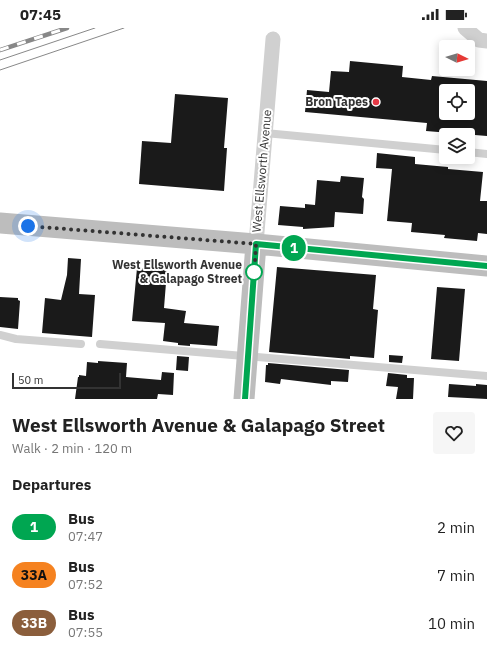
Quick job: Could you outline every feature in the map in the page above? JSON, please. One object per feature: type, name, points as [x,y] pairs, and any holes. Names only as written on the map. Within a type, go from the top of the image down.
[{"type":"street","points":[[464,28],[479,40],[487,41]]},
{"type":"street","name":"West Ellsworth Avenue","points":[[244,399],[273,40]]},
{"type":"street","points":[[0,223],[256,244],[487,266]]},
{"type":"lane","points":[[265,133],[439,149]]},
{"type":"lane","points":[[475,153],[487,154]]},
{"type":"lane","points":[[0,335],[16,339],[81,344]]},
{"type":"lane","points":[[100,344],[487,376]]},
{"type":"building","name":"Bron Tapes","points":[[350,61],[403,66],[402,77],[431,80],[432,76],[487,81],[487,136],[475,135],[475,128],[439,128],[439,132],[426,131],[427,123],[305,112],[307,90],[329,92],[331,71],[349,72]]},
{"type":"building","points":[[175,94],[228,98],[224,148],[227,148],[224,191],[139,184],[142,141],[171,143]]},
{"type":"building","points":[[377,153],[415,157],[415,164],[483,172],[480,201],[487,201],[487,234],[478,233],[477,241],[444,238],[445,235],[411,232],[412,223],[387,221],[392,169],[376,168]]},
{"type":"building","points":[[341,176],[364,178],[362,197],[364,199],[363,214],[335,212],[334,227],[303,229],[303,227],[278,225],[280,206],[305,208],[305,204],[315,205],[317,180],[340,182]]},
{"type":"building","points":[[68,258],[81,259],[79,294],[95,295],[92,337],[42,333],[45,298],[61,300],[67,275]]},
{"type":"building","points":[[277,267],[376,275],[373,309],[378,310],[374,358],[350,356],[350,359],[269,352]]},
{"type":"building","points":[[137,268],[167,270],[164,308],[186,311],[184,323],[219,326],[217,346],[190,344],[190,346],[178,345],[178,343],[163,341],[165,323],[132,321]]},
{"type":"building","points":[[437,287],[465,289],[459,361],[431,359]]},
{"type":"building","points":[[0,297],[18,298],[20,301],[18,329],[0,327]]},
{"type":"building","points":[[389,355],[403,356],[402,363],[389,362]]},
{"type":"building","points":[[177,356],[189,357],[188,371],[176,370]]},
{"type":"building","points":[[98,361],[127,363],[126,377],[161,380],[162,372],[174,373],[173,395],[158,394],[157,399],[75,399],[79,375],[86,376],[87,362],[98,363]]},
{"type":"building","points":[[268,363],[349,370],[348,382],[331,381],[331,385],[281,379],[280,384],[265,382],[266,365],[268,365]]},
{"type":"building","points":[[388,373],[407,375],[407,378],[414,378],[413,399],[396,399],[398,387],[386,386]]},
{"type":"building","points":[[449,384],[476,386],[476,384],[487,385],[487,399],[448,397]]},
{"type":"tram line","points":[[0,60],[95,28]]},
{"type":"tram line","points":[[0,70],[124,28]]},
{"type":"railway","points":[[0,50],[67,28]]},
{"type":"bus line","name":"1","points":[[245,399],[256,244],[487,266]]},
{"type":"place","name":"Bron Tapes","points":[[376,102]]},
{"type":"place","name":"West Ellsworth Avenue & Galapago Street","points":[[254,272]]},
{"type":"route","points":[[28,226],[256,244],[254,279],[254,272]]}]
